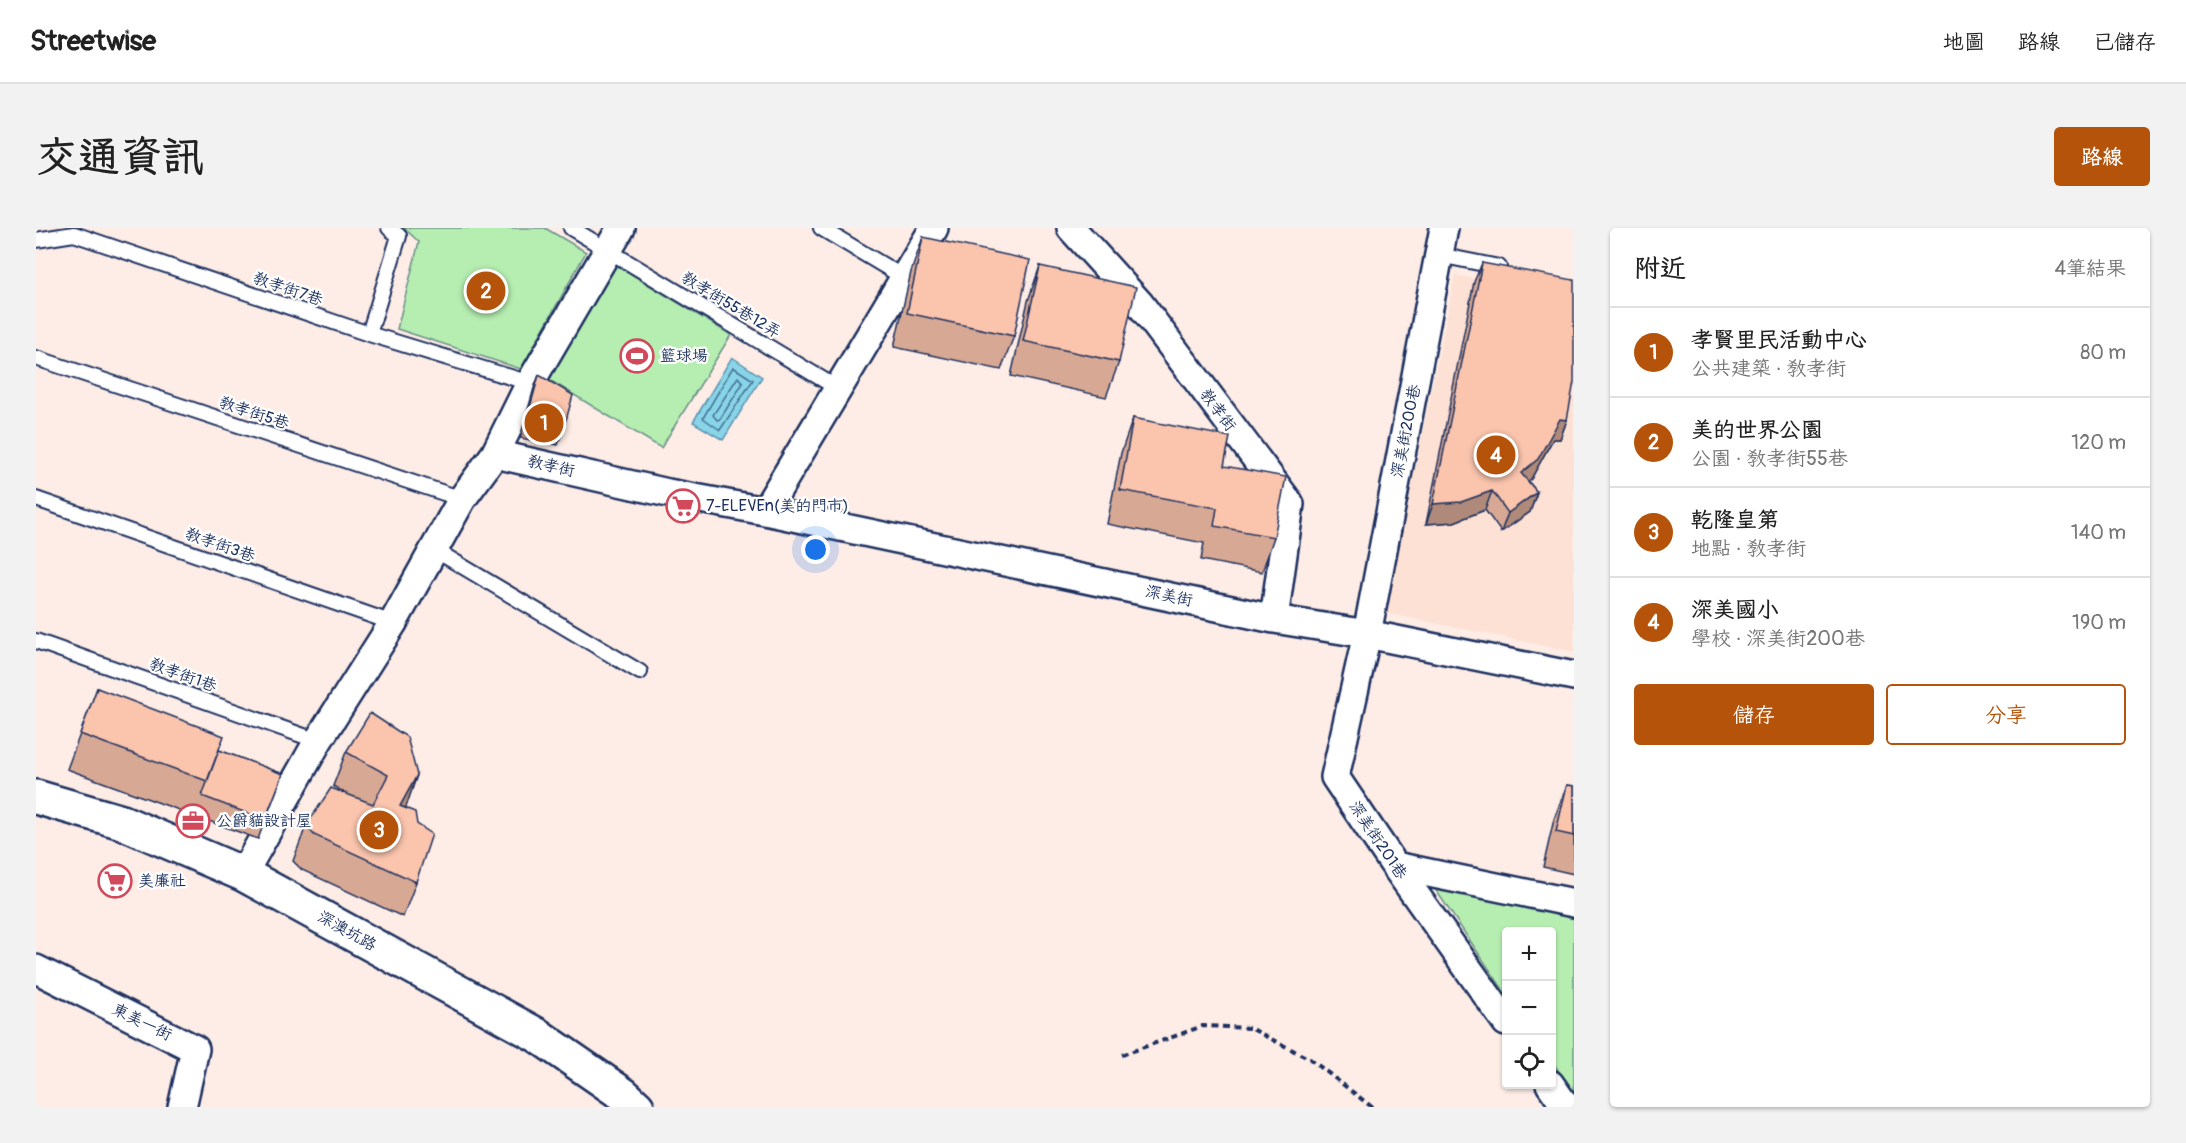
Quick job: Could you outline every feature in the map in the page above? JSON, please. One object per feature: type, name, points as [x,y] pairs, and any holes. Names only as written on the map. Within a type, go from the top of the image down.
[{"type":"street","points":[[765,511],[934,228]]},
{"type":"street","name":"教孝街","points":[[1071,228],[1140,304],[1290,504],[1274,619]]},
{"type":"street","name":"深美街200巷","points":[[1367,634],[1444,228]]},
{"type":"street","points":[[243,874],[318,741],[393,623],[462,500],[495,454],[530,382],[615,239]]},
{"type":"street","name":"教孝街","points":[[495,454],[668,493],[765,511]]},
{"type":"street","name":"深美街","points":[[765,511],[1274,619],[1367,634],[1574,676]]},
{"type":"street","name":"深美街201巷","points":[[1367,634],[1335,777],[1502,1016]]},
{"type":"street","name":"深澳坑路","points":[[36,797],[122,822],[243,874],[537,1035],[638,1107]]},
{"type":"street","points":[[1395,866],[1574,903]]},
{"type":"street","name":"東美一街","points":[[36,969],[195,1048],[182,1107]]},
{"type":"street","points":[[1553,1089],[1566,1107]]},
{"type":"lane","points":[[369,334],[399,236],[389,228]]},
{"type":"lane","name":"教孝街55巷12弄","points":[[571,228],[615,239],[837,388]]},
{"type":"lane","points":[[821,228],[903,277]]},
{"type":"lane","name":"教孝街7巷","points":[[36,240],[75,234],[369,334],[530,382]]},
{"type":"lane","points":[[1439,255],[1518,270]]},
{"type":"lane","name":"教孝街5巷","points":[[36,358],[462,500]]},
{"type":"lane","name":"教孝街3巷","points":[[36,499],[393,623]]},
{"type":"lane","points":[[435,550],[640,672]]},
{"type":"lane","name":"教孝街1巷","points":[[36,641],[318,741]]},
{"type":"path","points":[[1122,1055],[1203,1026],[1250,1028],[1310,1059],[1372,1107]]},
{"type":"shaded area","points":[[1455,275],[1574,297],[1574,652],[1385,613]]},
{"type":"green space","points":[[404,228],[545,228],[586,252],[521,369],[397,329],[419,242]]},
{"type":"green space","name":"籃球場","points":[[613,263],[731,335],[661,448],[543,376]]},
{"type":"green space","points":[[1431,883],[1574,917],[1574,1094],[1556,1067],[1556,927],[1502,927],[1502,988]]},
{"type":"water","points":[[732,357],[762,377],[723,440],[693,422]]},
{"type":"building","points":[[923,237],[1030,260],[1014,336],[907,313]]},
{"type":"building","points":[[1482,263],[1574,280],[1574,382],[1567,420],[1560,419],[1538,459],[1521,473],[1537,492],[1508,513],[1492,491],[1461,502],[1433,504]]},
{"type":"building","points":[[1040,266],[1136,287],[1119,362],[1023,341]]},
{"type":"building","points":[[539,375],[573,395],[563,431],[525,425]]},
{"type":"building","points":[[1133,418],[1230,437],[1224,466],[1286,477],[1274,537],[1214,526],[1217,508],[1120,490]]},
{"type":"building","points":[[97,688],[224,736],[207,781],[80,734]]},
{"type":"building","points":[[370,713],[407,737],[417,775],[400,806],[415,812],[417,824],[432,834],[416,882],[314,835],[306,826],[331,788],[373,804],[388,775],[346,752]]},
{"type":"building","points":[[219,750],[283,774],[265,820],[202,796]]},
{"type":"building","points":[[1567,785],[1574,786],[1574,836],[1556,832]]},
{"type":"place","name":"美的世界公園","points":[[486,291]]},
{"type":"place","name":"籃球場","points":[[637,356]]},
{"type":"place","name":"孝賢里民活動中心","points":[[544,423]]},
{"type":"place","name":"深美國小","points":[[1496,455]]},
{"type":"place","name":"7-ELEVEn(美的門市)","points":[[683,506]]},
{"type":"place","name":"公爵貓設計屋","points":[[193,821]]},
{"type":"place","name":"乾隆皇第","points":[[379,830]]},
{"type":"place","name":"美廉社","points":[[115,881]]}]
